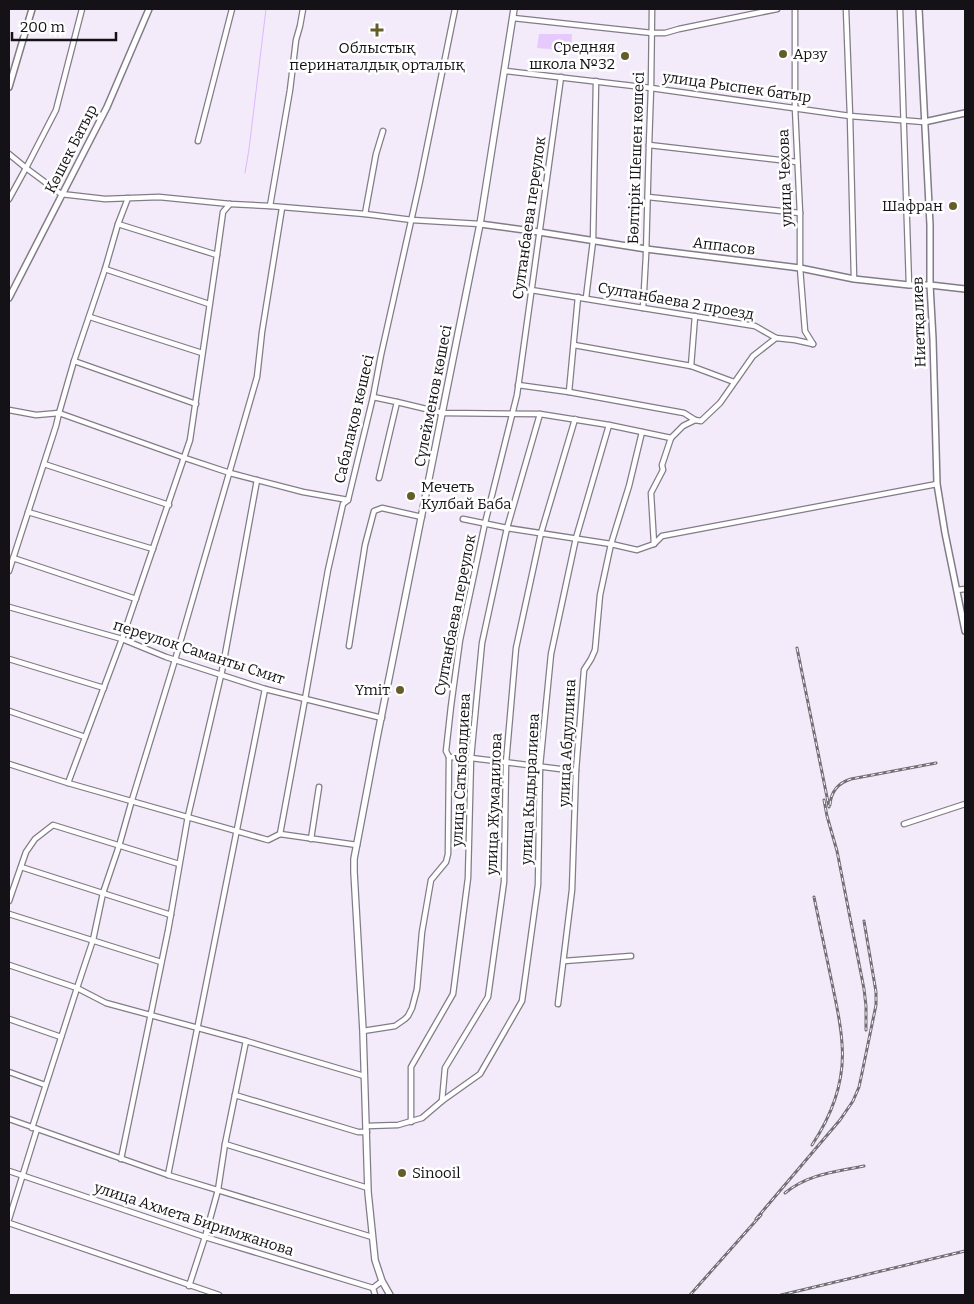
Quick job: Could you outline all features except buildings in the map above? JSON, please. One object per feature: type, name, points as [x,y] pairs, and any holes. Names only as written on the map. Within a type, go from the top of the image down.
[{"type":"main road","name":"Сүлейменов көшесі","points":[[390,1295],[382,1281],[375,1260],[372,1237],[368,1188],[363,1031],[354,858],[480,224],[514,9]]},
{"type":"street","points":[[9,87],[32,9]]},
{"type":"street","points":[[9,199],[56,110],[82,9]]},
{"type":"street","name":"Көшек Батыр","points":[[9,298],[106,107],[149,9]]},
{"type":"street","points":[[198,141],[232,9]]},
{"type":"street","points":[[270,206],[290,90],[296,40],[303,9]]},
{"type":"street","name":"Сабалақов көшесі","points":[[280,834],[328,570],[343,504],[348,500],[374,397],[381,355],[412,220],[455,9]]},
{"type":"street","name":"Бөлтірік Шешен көшесі","points":[[643,308],[648,197],[652,9]]},
{"type":"street","points":[[513,18],[665,33],[777,9]]},
{"type":"street","name":"улица Чехова","points":[[795,9],[795,108],[800,213],[800,268],[805,331]]},
{"type":"street","points":[[846,9],[854,279]]},
{"type":"street","points":[[900,9],[910,285]]},
{"type":"street","name":"Ниетқалиев","points":[[919,9],[930,225],[930,285],[937,484],[965,632]]},
{"type":"street","name":"улица Рыспек батыр","points":[[505,71],[561,76],[850,116],[924,122],[965,113]]},
{"type":"street","name":"Султанбаева переулок","points":[[363,1031],[395,1026],[405,1019],[412,1008],[417,989],[422,932],[431,880],[446,862],[448,854],[449,757],[446,751],[460,640],[485,523],[513,413],[561,76]]},
{"type":"street","points":[[586,298],[594,241],[596,81]]},
{"type":"street","points":[[365,214],[376,154],[383,132]]},
{"type":"street","points":[[648,145],[797,162]]},
{"type":"street","points":[[9,154],[62,194],[105,198],[159,197],[365,214],[412,220],[480,224]]},
{"type":"street","points":[[648,197],[800,213]]},
{"type":"street","points":[[9,571],[118,224],[128,198]]},
{"type":"street","points":[[68,783],[122,639],[185,458],[196,404],[223,212],[230,204]]},
{"type":"street","points":[[9,1219],[35,1129],[45,1085],[93,940],[104,893],[175,660],[257,377],[262,332],[282,208]]},
{"type":"street","points":[[118,224],[217,255]]},
{"type":"street","name":"Аппасов","points":[[480,224],[800,268],[854,279],[965,289]]},
{"type":"street","points":[[105,269],[210,304]]},
{"type":"street","name":"Султанбаева 2 проезд","points":[[531,290],[755,326],[776,338],[814,344],[805,331]]},
{"type":"street","points":[[569,392],[578,297]]},
{"type":"street","points":[[690,366],[695,316]]},
{"type":"street","points":[[90,317],[202,353]]},
{"type":"street","points":[[796,340],[805,331]]},
{"type":"street","points":[[518,385],[569,392],[684,413],[695,420],[701,421],[720,403],[753,356],[776,338]]},
{"type":"street","points":[[574,345],[690,366],[734,382]]},
{"type":"street","points":[[74,362],[196,404]]},
{"type":"street","points":[[374,397],[443,413],[540,414],[609,425],[672,438]]},
{"type":"street","points":[[379,478],[397,402]]},
{"type":"street","points":[[9,410],[36,415],[58,413],[230,473],[303,492],[348,500]]},
{"type":"street","name":"улица Сатыбалдиева","points":[[411,1122],[411,1067],[453,994],[468,878],[471,758],[482,643],[506,528],[540,414]]},
{"type":"street","name":"улица Жумадилова","points":[[442,1101],[445,1068],[488,997],[504,882],[506,763],[516,648],[541,533],[574,419]]},
{"type":"street","points":[[654,544],[650,493],[663,470],[662,465],[672,438],[684,426],[695,420]]},
{"type":"street","name":"улица Кыдыралиева","points":[[442,1101],[480,1074],[522,1001],[538,885],[540,766],[551,654],[576,538],[609,425]]},
{"type":"street","name":"улица Абдуллина","points":[[558,1004],[572,890],[576,771],[584,670],[592,659],[595,650],[600,595],[611,544],[629,486],[642,432]]},
{"type":"street","points":[[44,464],[169,505]]},
{"type":"street","points":[[121,1159],[188,816],[221,674],[257,480]]},
{"type":"street","points":[[462,518],[506,528],[576,538],[637,550],[654,544],[662,536],[937,484]]},
{"type":"street","points":[[348,646],[365,545],[374,511],[382,508],[422,517]]},
{"type":"street","points":[[28,512],[153,549]]},
{"type":"street","points":[[13,558],[136,599]]},
{"type":"street","points":[[957,590],[965,589]]},
{"type":"street","name":"переулок Саманты Смит","points":[[9,608],[122,639],[175,660],[265,689],[382,718]]},
{"type":"street","points":[[9,659],[104,688]]},
{"type":"street","points":[[168,1175],[265,689]]},
{"type":"street","points":[[9,711],[85,737]]},
{"type":"street","points":[[449,757],[576,771]]},
{"type":"street","points":[[9,764],[68,783],[268,840],[280,834],[357,845]]},
{"type":"street","points":[[311,838],[319,787]]},
{"type":"street","points":[[904,824],[965,804]]},
{"type":"street","points":[[9,901],[26,852],[35,840],[53,825],[179,864]]},
{"type":"street","points":[[21,866],[170,915]]},
{"type":"street","points":[[9,914],[161,962]]},
{"type":"street","points":[[564,961],[631,956]]},
{"type":"street","points":[[9,965],[77,988],[106,1003],[246,1041],[364,1076]]},
{"type":"street","points":[[9,1019],[61,1037]]},
{"type":"street","points":[[189,1286],[218,1190],[225,1144],[246,1041]]},
{"type":"street","points":[[9,1072],[45,1085]]},
{"type":"street","points":[[235,1095],[358,1132],[398,1125],[422,1118],[442,1101]]},
{"type":"street","points":[[9,1119],[168,1175],[372,1237]]},
{"type":"street","points":[[225,1144],[368,1188]]},
{"type":"street","name":"улица Ахмета Биримжанова","points":[[9,1171],[204,1237],[373,1288]]},
{"type":"street","points":[[9,1224],[219,1295]]},
{"type":"street","points":[[374,1295],[373,1288],[382,1281]]},
{"type":"shaded area","points":[[539,34],[572,34],[571,51],[537,48]]},
{"type":"waterway","points":[[245,173],[266,9]]},
{"type":"railway","points":[[797,648],[829,807]]},
{"type":"railway","points":[[830,805],[834,792],[839,785],[851,779],[936,763]]},
{"type":"railway","points":[[824,800],[837,851],[864,989],[866,1030]]},
{"type":"railway","points":[[812,1145],[826,1122],[836,1097],[842,1057],[838,1013],[814,897]]},
{"type":"railway","points":[[756,1219],[840,1120],[853,1101],[859,1087],[876,1005],[876,992],[864,921]]},
{"type":"railway","points":[[785,1193],[812,1178],[864,1166]]},
{"type":"railway","points":[[690,1295],[761,1215]]},
{"type":"railway","points":[[781,1295],[965,1251]]},
{"type":"place","name":"Облыстық перинаталдық орталық","points":[[377,30]]},
{"type":"place","name":"Арзу","points":[[783,54]]},
{"type":"place","name":"Средняя школа №32","points":[[625,56]]},
{"type":"place","name":"Шафран","points":[[953,206]]},
{"type":"place","name":"Мечеть Кулбай Баба","points":[[411,496]]},
{"type":"place","name":"Ymiт","points":[[400,690]]},
{"type":"place","name":"Sinooil","points":[[402,1173]]}]
